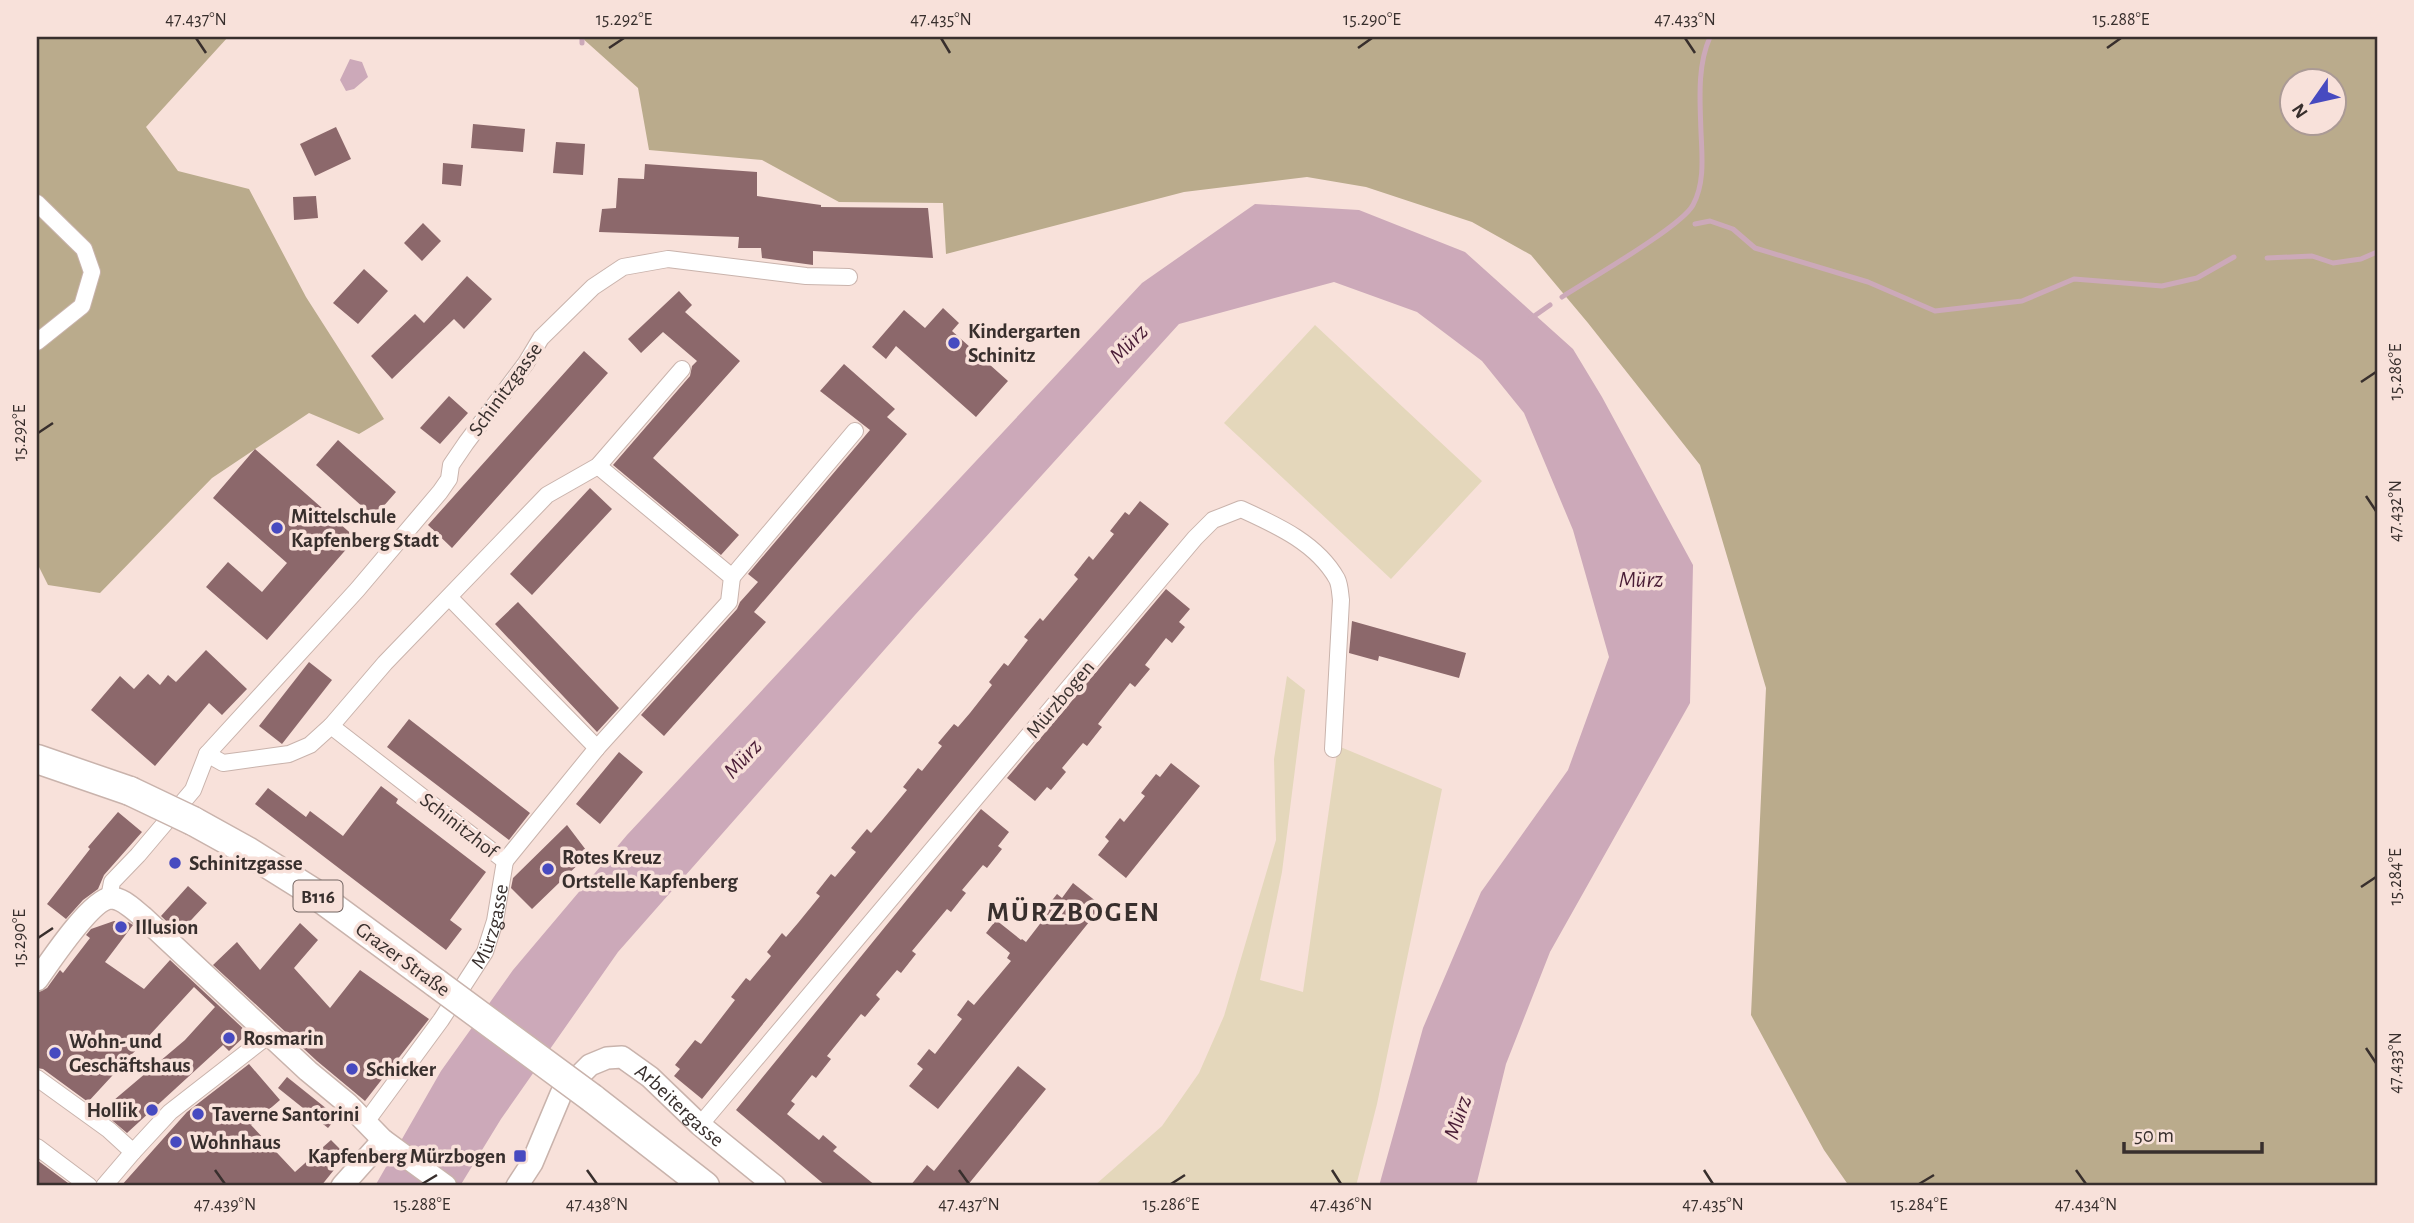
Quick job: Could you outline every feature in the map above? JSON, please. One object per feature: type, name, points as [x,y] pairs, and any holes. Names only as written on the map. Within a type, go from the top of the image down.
[{"type":"highway","name":"Grazer Straße","points":[[37,759],[130,792],[193,821],[311,891],[592,1098],[705,1186]]},
{"type":"street","points":[[37,203],[84,249],[92,272],[82,306],[37,342]]},
{"type":"street","name":"Schinitzgasse","points":[[109,898],[112,882],[193,790],[207,754],[357,590],[440,492],[449,479],[451,465],[458,454],[526,363],[541,338],[593,287],[623,267],[668,259],[806,276],[849,277]]},
{"type":"street","points":[[207,754],[223,763],[289,754],[310,745],[331,726],[385,663],[547,495],[598,466],[682,369]]},
{"type":"street","name":"Schinitzhof","points":[[331,726],[505,861],[597,748],[729,602],[732,577],[855,431]]},
{"type":"street","points":[[598,466],[732,577]]},
{"type":"street","name":"Mürzbogen","points":[[700,1125],[1213,520],[1241,509],[1280,527],[1300,540],[1325,563],[1339,581],[1341,600],[1333,749]]},
{"type":"street","points":[[450,598],[597,748]]},
{"type":"street","name":"Mürzgasse","points":[[366,1122],[441,1020],[485,952],[495,921],[505,861]]},
{"type":"street","points":[[37,980],[68,936],[99,904],[109,898],[121,900],[143,917],[383,1140],[446,1186]]},
{"type":"street","points":[[104,1186],[170,1112],[269,1035]]},
{"type":"street","name":"Arbeitergasse","points":[[517,1186],[532,1163],[561,1094],[590,1065],[607,1058],[622,1057],[650,1077],[700,1125],[775,1186]]},
{"type":"street","points":[[37,1078],[135,1150]]},
{"type":"street","points":[[342,1186],[383,1140]]},
{"type":"street","points":[[37,1147],[89,1186]]},
{"type":"shaded area","points":[[37,37],[228,37],[146,127],[178,171],[249,189],[306,297],[384,419],[359,434],[309,413],[212,478],[100,593],[48,585],[37,563]]},
{"type":"shaded area","points":[[581,37],[2377,37],[2377,1186],[1849,1186],[1824,1150],[1751,1015],[1766,688],[1700,465],[1531,255],[1472,222],[1366,187],[1307,177],[1184,192],[946,254],[943,203],[839,202],[762,160],[649,150],[638,88]]},
{"type":"shaded area","points":[[1315,325],[1482,481],[1391,579],[1224,423]]},
{"type":"shaded area","points":[[1287,676],[1305,690],[1282,872],[1260,980],[1303,992],[1338,746],[1442,789],[1377,1104],[1356,1186],[1094,1186],[1162,1126],[1199,1073],[1224,1016],[1276,840],[1274,759]]},
{"type":"water","points":[[350,59],[362,62],[368,77],[354,89],[346,91],[340,80]]},
{"type":"water","name":"Mürz","points":[[1255,204],[1359,210],[1465,252],[1573,349],[1693,565],[1690,703],[1550,952],[1506,1064],[1476,1186],[1379,1186],[1423,1028],[1481,892],[1568,770],[1609,657],[1573,530],[1524,413],[1482,361],[1417,312],[1334,282],[1179,324],[915,615],[618,952],[501,1119],[460,1186],[375,1186],[441,1071],[513,970],[627,835],[1142,283]]},
{"type":"building","points":[[473,124],[525,129],[523,152],[471,148]]},
{"type":"building","points":[[336,127],[351,159],[315,176],[300,144]]},
{"type":"building","points":[[556,142],[585,144],[583,175],[553,173]]},
{"type":"building","points":[[443,163],[463,165],[461,186],[442,184]]},
{"type":"building","points":[[645,164],[757,172],[757,196],[821,207],[928,208],[933,258],[813,251],[813,265],[762,258],[761,248],[738,248],[739,237],[599,232],[602,209],[616,208],[618,178],[644,179]]},
{"type":"building","points":[[316,196],[318,218],[294,220],[293,197]]},
{"type":"building","points":[[423,223],[441,241],[422,261],[404,243]]},
{"type":"building","points":[[364,269],[388,291],[358,324],[333,303]]},
{"type":"building","points":[[467,276],[492,299],[464,329],[454,319],[392,379],[371,356],[415,314],[424,323]]},
{"type":"building","points":[[679,291],[692,305],[685,312],[740,361],[653,458],[739,535],[721,555],[613,465],[690,376],[692,366],[697,361],[663,332],[641,353],[628,339]]},
{"type":"building","points":[[943,308],[959,323],[952,331],[1008,381],[976,417],[896,346],[886,359],[872,347],[904,310],[925,328]]},
{"type":"building","points":[[584,351],[608,373],[452,548],[428,525]]},
{"type":"building","points":[[844,364],[895,409],[887,417],[907,434],[754,612],[766,622],[664,736],[641,715],[737,609],[758,582],[748,574],[870,430],[820,391]]},
{"type":"building","points":[[449,396],[468,413],[440,444],[420,428]]},
{"type":"building","points":[[338,440],[396,492],[374,517],[316,465]]},
{"type":"building","points":[[255,449],[356,538],[267,640],[206,587],[228,562],[262,592],[287,563],[213,498]]},
{"type":"building","points":[[590,488],[612,509],[532,595],[510,574]]},
{"type":"building","points":[[1140,501],[1169,524],[702,1099],[674,1076],[680,1069],[675,1065],[695,1040],[701,1044],[735,1000],[731,997],[746,978],[750,981],[771,956],[767,952],[782,933],[786,937],[798,923],[820,896],[816,893],[831,874],[835,877],[856,852],[851,848],[867,829],[871,833],[883,819],[907,790],[903,787],[918,768],[922,771],[942,746],[938,743],[954,724],[958,727],[970,713],[992,685],[989,682],[1004,663],[1008,666],[1028,640],[1024,637],[1040,618],[1043,621],[1078,579],[1074,575],[1089,556],[1093,560],[1114,534],[1110,531],[1125,512],[1129,515]]},
{"type":"building","points":[[1166,589],[1190,609],[1179,622],[1185,627],[1172,643],[1166,638],[1145,665],[1150,669],[1135,687],[1130,683],[1098,724],[1102,727],[1087,746],[1083,743],[1062,768],[1066,772],[1051,790],[1047,787],[1035,801],[1007,778]]},
{"type":"building","points":[[518,602],[619,708],[597,732],[495,624]]},
{"type":"building","points":[[1352,621],[1466,653],[1459,678],[1379,656],[1378,661],[1349,653]]},
{"type":"building","points":[[206,650],[247,689],[222,715],[209,703],[155,766],[91,710],[120,676],[134,689],[148,674],[160,685],[168,675],[176,682]]},
{"type":"building","points":[[309,662],[332,680],[282,744],[259,726]]},
{"type":"building","points":[[409,719],[530,813],[509,840],[387,747]]},
{"type":"building","points":[[619,752],[643,772],[600,824],[576,804]]},
{"type":"building","points":[[1171,763],[1200,786],[1126,878],[1098,855],[1109,841],[1105,837],[1120,818],[1124,822],[1145,796],[1141,793],[1156,774],[1160,777]]},
{"type":"building","points":[[381,786],[398,799],[396,803],[486,872],[450,920],[462,929],[446,950],[255,804],[268,788],[306,817],[310,811],[343,836]]},
{"type":"building","points":[[981,809],[1009,832],[998,846],[1002,849],[987,868],[983,865],[962,890],[966,893],[951,912],[947,909],[912,951],[916,954],[901,973],[897,970],[876,995],[880,999],[865,1017],[861,1014],[827,1056],[831,1059],[816,1078],[812,1075],[791,1101],[795,1104],[787,1114],[819,1140],[823,1135],[837,1147],[833,1151],[876,1186],[826,1186],[736,1110]]},
{"type":"building","points":[[118,812],[142,832],[104,875],[98,889],[83,900],[66,919],[47,904],[90,849],[88,847]]},
{"type":"building","name":"Rotes Kreuz Ortstelle Kapfenberg","points":[[567,825],[589,854],[532,909],[511,888],[513,878]]},
{"type":"building","points":[[1073,883],[1102,906],[938,1109],[909,1086],[923,1069],[917,1064],[929,1049],[935,1054],[962,1019],[957,1015],[968,1000],[974,1005],[1011,961],[1007,958],[1010,953],[986,933],[996,920],[1026,942],[1046,916],[1042,913],[1057,894],[1062,898]]},
{"type":"building","points":[[188,886],[207,903],[179,933],[161,916]]},
{"type":"building","points":[[114,921],[133,925],[105,962],[144,989],[170,960],[248,1033],[229,1051],[223,1045],[127,1133],[101,1111],[185,1040],[215,1007],[194,987],[88,1102],[43,1069],[37,1068],[37,993],[47,988],[60,970],[63,973],[90,938],[86,935],[91,929]]},
{"type":"building","points":[[300,923],[318,940],[294,968],[330,1008],[360,970],[429,1019],[365,1101],[317,1061],[213,965],[237,942],[260,970]]},
{"type":"building","points":[[249,1064],[280,1100],[251,1125],[295,1172],[331,1140],[346,1155],[321,1186],[121,1186],[187,1112]]},
{"type":"building","points":[[1018,1066],[1046,1089],[967,1186],[910,1186],[927,1165],[934,1171]]},
{"type":"building","points":[[287,1077],[337,1117],[328,1128],[278,1088]]},
{"type":"building","points":[[37,1160],[72,1186],[37,1186]]},
{"type":"waterway","points":[[582,37],[582,43]]},
{"type":"waterway","points":[[1562,297],[1653,239],[1685,215],[1693,205],[1701,179],[1700,84],[1710,37]]},
{"type":"waterway","points":[[1695,224],[1710,221],[1733,229],[1755,248],[1868,282],[1935,311],[2022,301],[2074,279],[2162,286],[2197,278],[2234,257]]},
{"type":"waterway","points":[[2267,258],[2312,256],[2333,263],[2361,259],[2377,252]]},
{"type":"waterway","points":[[1530,319],[1550,305]]},
{"type":"place","name":"Kindergarten Schinitz","points":[[954,343]]},
{"type":"place","name":"Mittelschule Kapfenberg Stadt","points":[[277,528]]},
{"type":"place","name":"Schinitzgasse","points":[[175,863]]},
{"type":"place","name":"Rotes Kreuz Ortstelle Kapfenberg","points":[[548,869]]},
{"type":"place","name":"Illusion","points":[[121,927]]},
{"type":"place","name":"Rosmarin","points":[[229,1038]]},
{"type":"place","name":"Wohn- und Geschäftshaus","points":[[55,1053]]},
{"type":"place","name":"Schicker","points":[[352,1069]]},
{"type":"place","name":"Hollik","points":[[152,1110]]},
{"type":"place","name":"Taverne Santorini","points":[[198,1114]]},
{"type":"place","name":"Wohnhaus","points":[[176,1142]]},
{"type":"place","name":"Kapfenberg Mürzbogen","points":[[520,1156]]},
{"type":"district","name":"MÜRZBOGEN","points":[[1074,911]]}]
